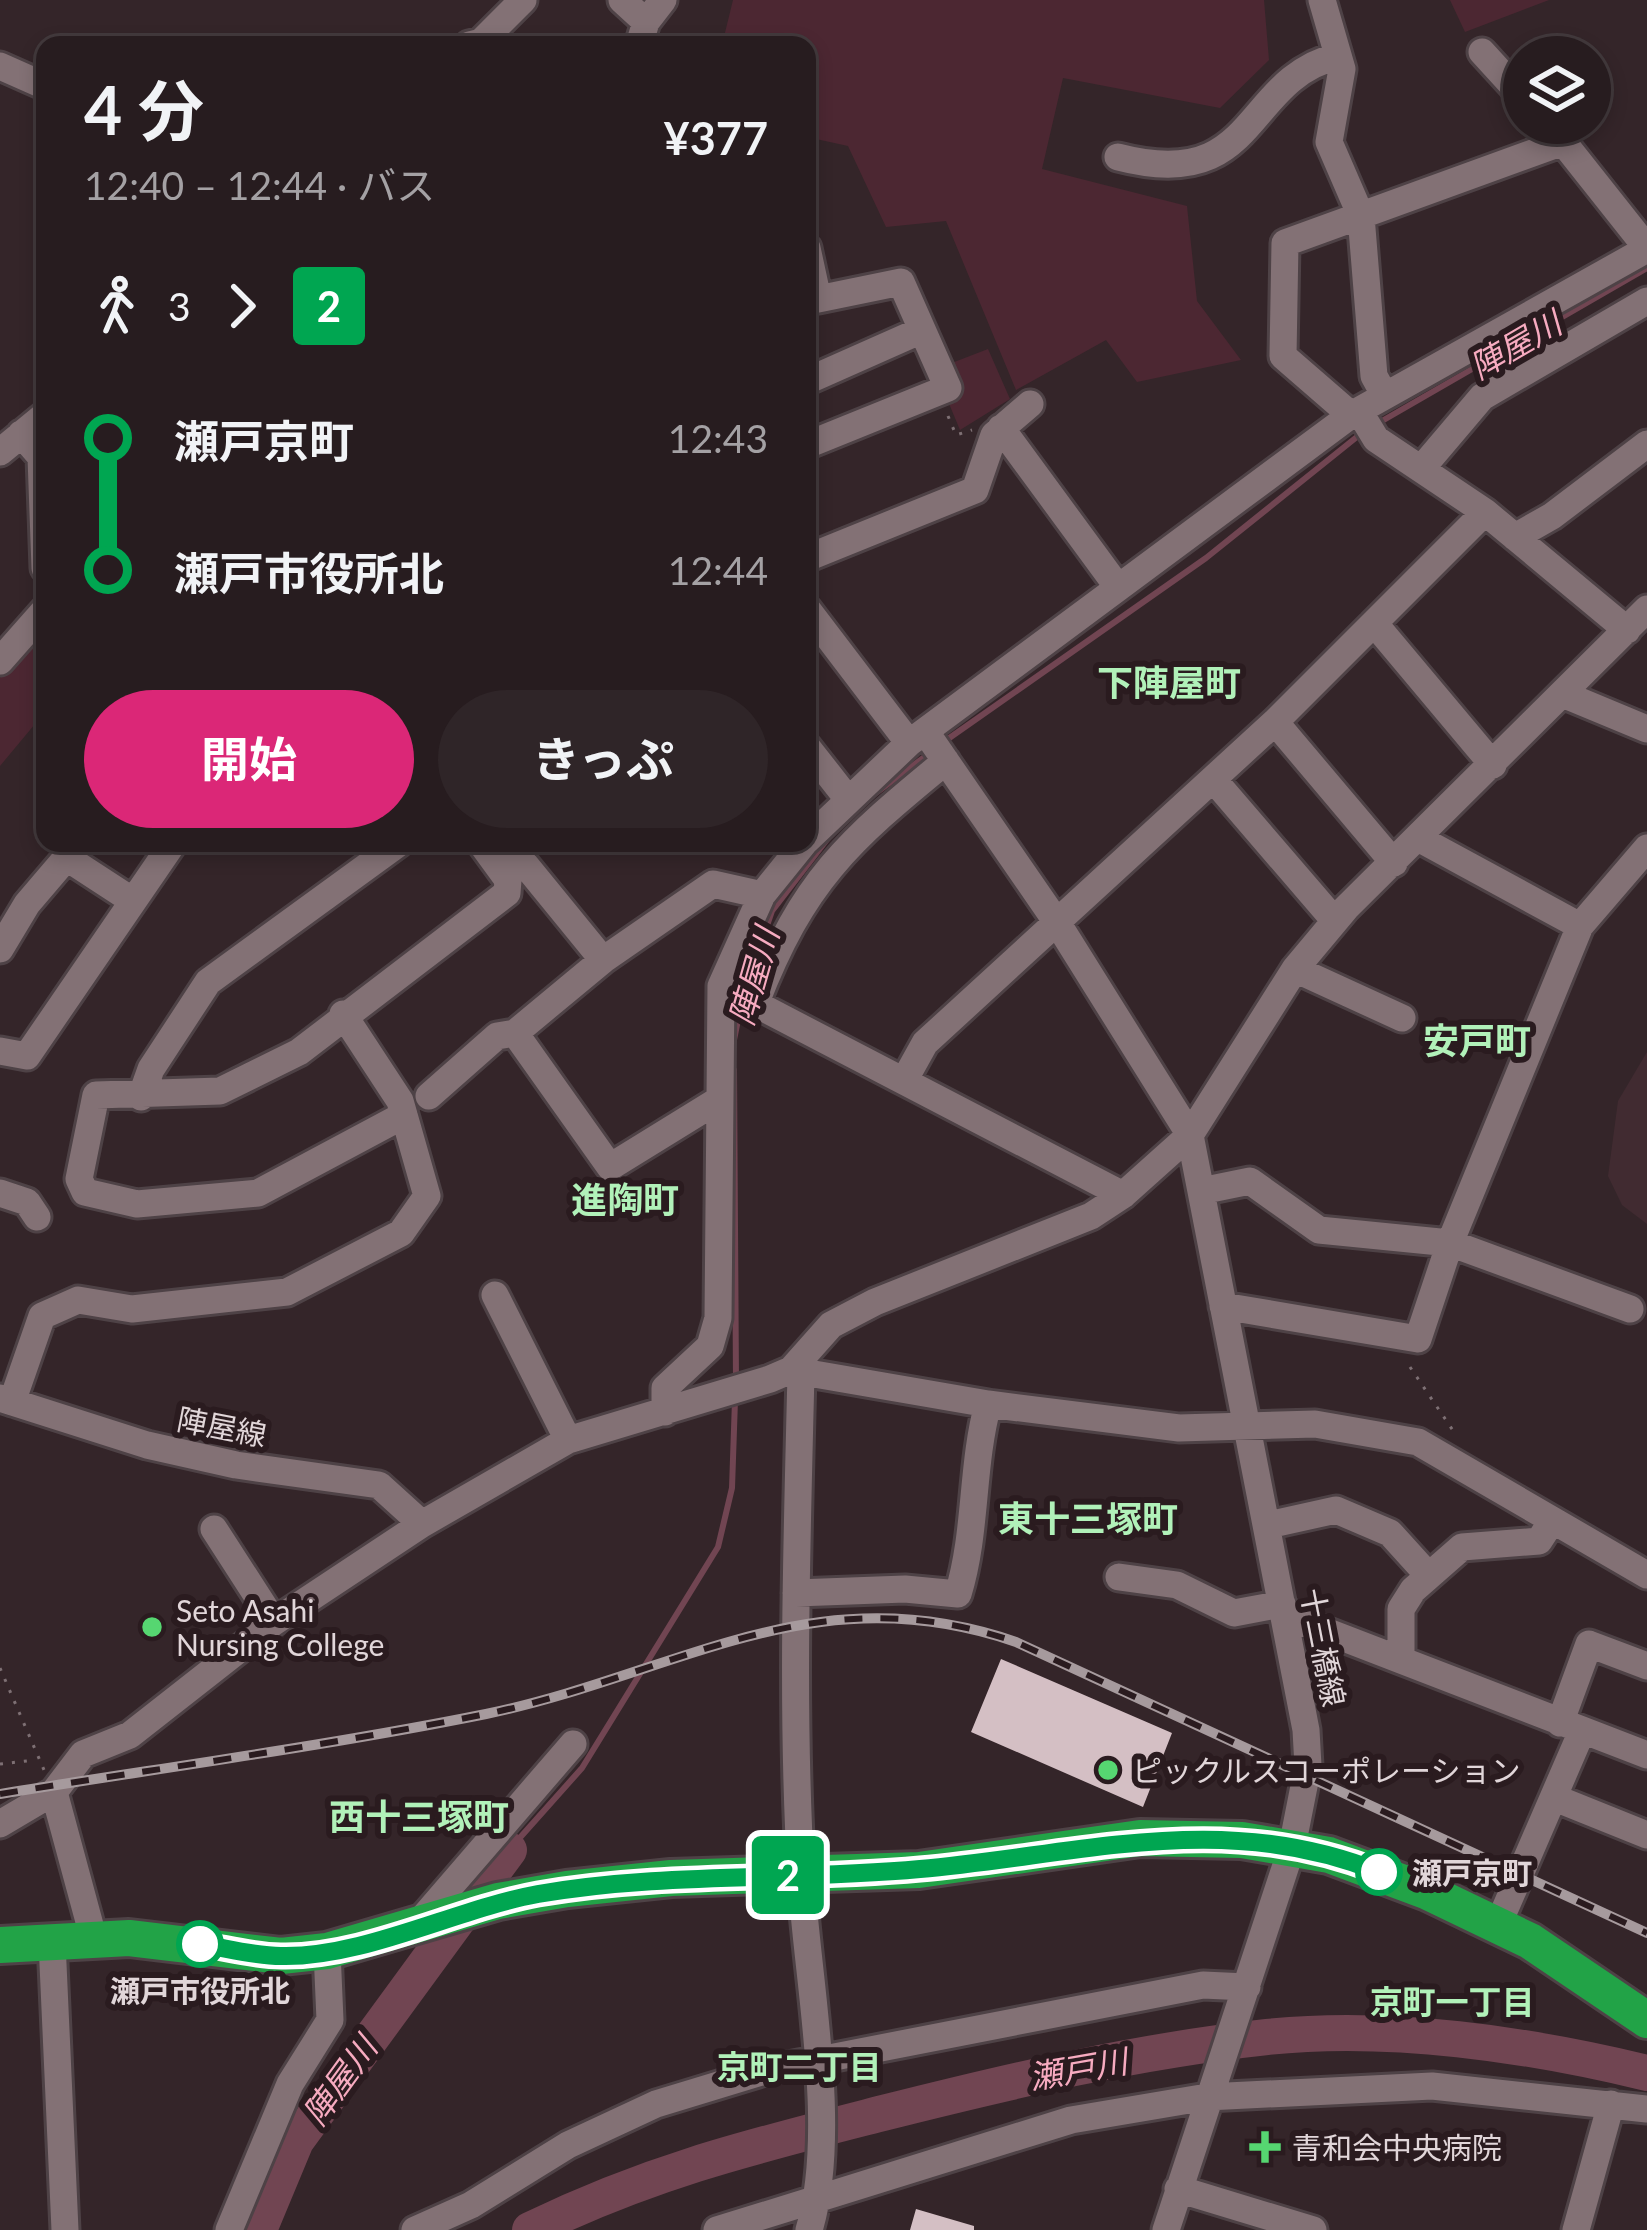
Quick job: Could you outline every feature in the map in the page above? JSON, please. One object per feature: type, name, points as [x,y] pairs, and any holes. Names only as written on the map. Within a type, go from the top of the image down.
[{"type":"highway","points":[[0,1946],[170,1941],[281,1956],[327,1951],[498,1901],[671,1878],[919,1870],[1140,1838],[1242,1840],[1364,1866],[1498,1925],[1647,2020]]},
{"type":"street","points":[[488,36],[523,0]]},
{"type":"street","points":[[622,0],[649,22]]},
{"type":"street","points":[[1322,0],[1342,69],[1330,142],[1360,216],[1374,376],[1385,396]]},
{"type":"street","points":[[1483,52],[1503,74]]},
{"type":"street","points":[[1118,157],[1154,166],[1192,164],[1231,146],[1312,62],[1338,56]]},
{"type":"street","points":[[0,67],[36,82]]},
{"type":"street","points":[[809,2230],[819,2190],[817,2073],[801,1875],[796,1371],[831,1325],[874,1302],[1091,1216],[1123,1195],[1190,1135],[1294,969],[1335,921],[1637,620],[1421,469],[1283,356],[1285,243],[1526,144]]},
{"type":"street","points":[[816,831],[847,798],[931,746],[1117,586],[1362,419],[1385,396],[1647,249],[1564,144]]},
{"type":"street","points":[[816,290],[818,299],[901,282],[948,388],[816,441]]},
{"type":"street","points":[[1421,469],[1482,397],[1647,301]]},
{"type":"street","points":[[816,377],[922,330]]},
{"type":"street","points":[[816,554],[975,490],[992,427],[1030,404]]},
{"type":"street","points":[[6,444],[36,422]]},
{"type":"street","points":[[992,427],[1117,586]]},
{"type":"street","points":[[6,444],[36,455]]},
{"type":"street","points":[[1515,537],[1552,516],[1647,444]]},
{"type":"street","points":[[905,1079],[925,1043],[1275,722],[1485,512]]},
{"type":"street","points":[[816,619],[931,746],[1058,924],[1190,1135]]},
{"type":"street","points":[[0,661],[36,620]]},
{"type":"street","points":[[1374,623],[1493,765]]},
{"type":"street","points":[[1565,695],[1647,729]]},
{"type":"street","points":[[1275,722],[1394,863]]},
{"type":"street","points":[[739,994],[779,942],[812,885],[931,746]]},
{"type":"street","points":[[816,758],[847,798]]},
{"type":"street","points":[[1214,779],[1335,921]]},
{"type":"street","points":[[1418,838],[1580,926]]},
{"type":"street","points":[[1410,1367],[1450,1243],[1580,926],[1647,848]]},
{"type":"street","points":[[0,949],[27,904],[71,852]]},
{"type":"street","points":[[75,852],[134,901]]},
{"type":"street","points":[[0,1051],[27,1056],[167,852]]},
{"type":"street","points":[[141,1097],[152,1069],[208,982],[387,852]]},
{"type":"street","points":[[404,1115],[258,1193],[137,1204],[85,1192],[79,1179],[96,1095],[220,1091],[299,1052],[343,1014],[508,893],[508,880],[488,852]]},
{"type":"street","points":[[521,852],[519,856],[603,960]]},
{"type":"street","points":[[665,1412],[665,1388],[710,1346],[718,1318],[717,1102],[763,895],[797,852]]},
{"type":"street","points":[[429,1096],[497,1036],[515,1033],[603,960],[713,884],[763,895]]},
{"type":"street","points":[[1294,969],[1402,1018]]},
{"type":"street","points":[[739,994],[1123,1195]]},
{"type":"street","points":[[6,1400],[43,1316],[78,1300],[132,1309],[287,1292],[401,1233],[427,1196],[404,1115],[343,1014]]},
{"type":"street","points":[[515,1033],[610,1167],[717,1102]]},
{"type":"street","name":"十三橋線","points":[[1166,2230],[1292,1847],[1308,1766],[1250,1424],[1190,1135]]},
{"type":"street","points":[[1201,1191],[1250,1180],[1318,1230],[1450,1243],[1630,1309]]},
{"type":"street","points":[[0,1193],[27,1202],[37,1217]]},
{"type":"street","points":[[495,1295],[568,1440]]},
{"type":"street","points":[[1223,1306],[1418,1339]]},
{"type":"street","points":[[0,1824],[54,1792],[83,1754],[130,1735],[274,1622],[422,1524],[568,1440],[796,1371],[988,1404],[1180,1428],[1315,1424],[1418,1442],[1647,1575]]},
{"type":"street","name":"陣屋線","points":[[6,1400],[191,1455],[380,1485],[422,1524]]},
{"type":"street","points":[[796,1593],[905,1588],[958,1594],[970,1541],[976,1450],[988,1404]]},
{"type":"street","points":[[1268,1525],[1336,1510],[1390,1533],[1430,1576]]},
{"type":"street","points":[[1401,1659],[1401,1609],[1430,1576],[1462,1547],[1539,1541],[1552,1521]]},
{"type":"street","points":[[214,1529],[274,1622]]},
{"type":"street","points":[[1119,1577],[1177,1586],[1234,1613],[1283,1610],[1647,1755]]},
{"type":"street","points":[[1498,1925],[1555,1798],[1589,1644],[1647,1666]]},
{"type":"street","points":[[421,1925],[573,1744]]},
{"type":"street","points":[[54,1792],[94,1940]]},
{"type":"street","points":[[1555,1798],[1647,1835]]},
{"type":"street","points":[[52,1942],[65,2230]]},
{"type":"street","points":[[229,2230],[290,2084],[330,2020],[327,1951]]},
{"type":"street","points":[[415,2230],[656,2104],[817,2073],[1203,1985],[1244,1995]]},
{"type":"street","points":[[717,2230],[819,2190],[1071,2120],[1210,2088],[1432,2086],[1647,2109]]},
{"type":"street","points":[[1576,2230],[1611,2104]]},
{"type":"street","points":[[1178,2189],[1313,2230]]},
{"type":"path","points":[[939,392],[956,435],[992,427]]},
{"type":"path","points":[[1410,1367],[1462,1442],[1460,1466]]},
{"type":"path","points":[[0,1668],[37,1760],[0,1764]]},
{"type":"shaded area","points":[[733,0],[1264,0],[1269,60],[1220,108],[1063,78],[1042,169],[1187,206],[1197,301],[1241,360],[1137,382],[1106,340],[1016,390],[946,221],[886,227],[848,146],[816,139],[816,36],[724,36]]},
{"type":"shaded area","points":[[1450,0],[1549,0],[1465,32]]},
{"type":"shaded area","points":[[988,349],[1010,399],[960,430],[945,394],[944,366]]},
{"type":"shaded area","points":[[36,640],[36,723],[0,766],[0,678]]},
{"type":"shaded area","points":[[1647,1052],[1647,1224],[1622,1205],[1608,1176],[1618,1101]]},
{"type":"building","name":"ピックルスコーポレーション","points":[[1001,1659],[1172,1733],[1143,1807],[971,1732]]},
{"type":"building","points":[[916,2209],[974,2226],[974,2230],[910,2230]]},
{"type":"waterway","name":"陣屋川","points":[[1375,425],[1647,268]]},
{"type":"waterway","name":"陣屋川","points":[[945,741],[1206,558],[1363,432]]},
{"type":"waterway","name":"陣屋川","points":[[873,795],[930,753]]},
{"type":"waterway","name":"陣屋川","points":[[744,992],[772,911],[829,837]]},
{"type":"waterway","name":"陣屋川","points":[[733,1045],[741,1005]]},
{"type":"waterway","name":"陣屋川","points":[[734,1070],[736,1381]]},
{"type":"waterway","name":"陣屋川","points":[[509,1850],[582,1768],[718,1547],[732,1488],[735,1400]]},
{"type":"waterway","name":"陣屋川","points":[[259,2230],[296,2141],[509,1850]]},
{"type":"waterway","name":"瀬戸川","points":[[530,2230],[618,2191],[790,2137],[1026,2079],[1218,2043],[1313,2034],[1409,2035],[1507,2045],[1647,2073]]},
{"type":"railway","points":[[0,1794],[486,1714],[746,1637],[809,1624],[874,1618],[943,1623],[1016,1642],[1647,1933]]},
{"type":"bus line","name":"2","points":[[200,1944],[281,1956],[327,1951],[498,1901],[567,1889],[671,1878],[919,1870],[1140,1838],[1242,1840],[1292,1847],[1379,1872]]},
{"type":"place","name":"Seto Asahi Nursing College","points":[[152,1627]]},
{"type":"place","name":"ピックルスコーポレーション","points":[[1108,1770]]},
{"type":"place","name":"瀬戸京町","points":[[1379,1872]]},
{"type":"place","name":"瀬戸市役所北","points":[[200,1944]]},
{"type":"place","name":"青和会中央病院","points":[[1265,2147]]},
{"type":"district","name":"下陣屋町","points":[[1169,682]]},
{"type":"district","name":"安戸町","points":[[1477,1040]]},
{"type":"district","name":"進陶町","points":[[625,1199]]},
{"type":"district","name":"東十三塚町","points":[[1088,1518]]},
{"type":"district","name":"西十三塚町","points":[[419,1816]]},
{"type":"district","name":"京町一丁目","points":[[1452,2001]]},
{"type":"district","name":"京町二丁目","points":[[799,2066]]}]
